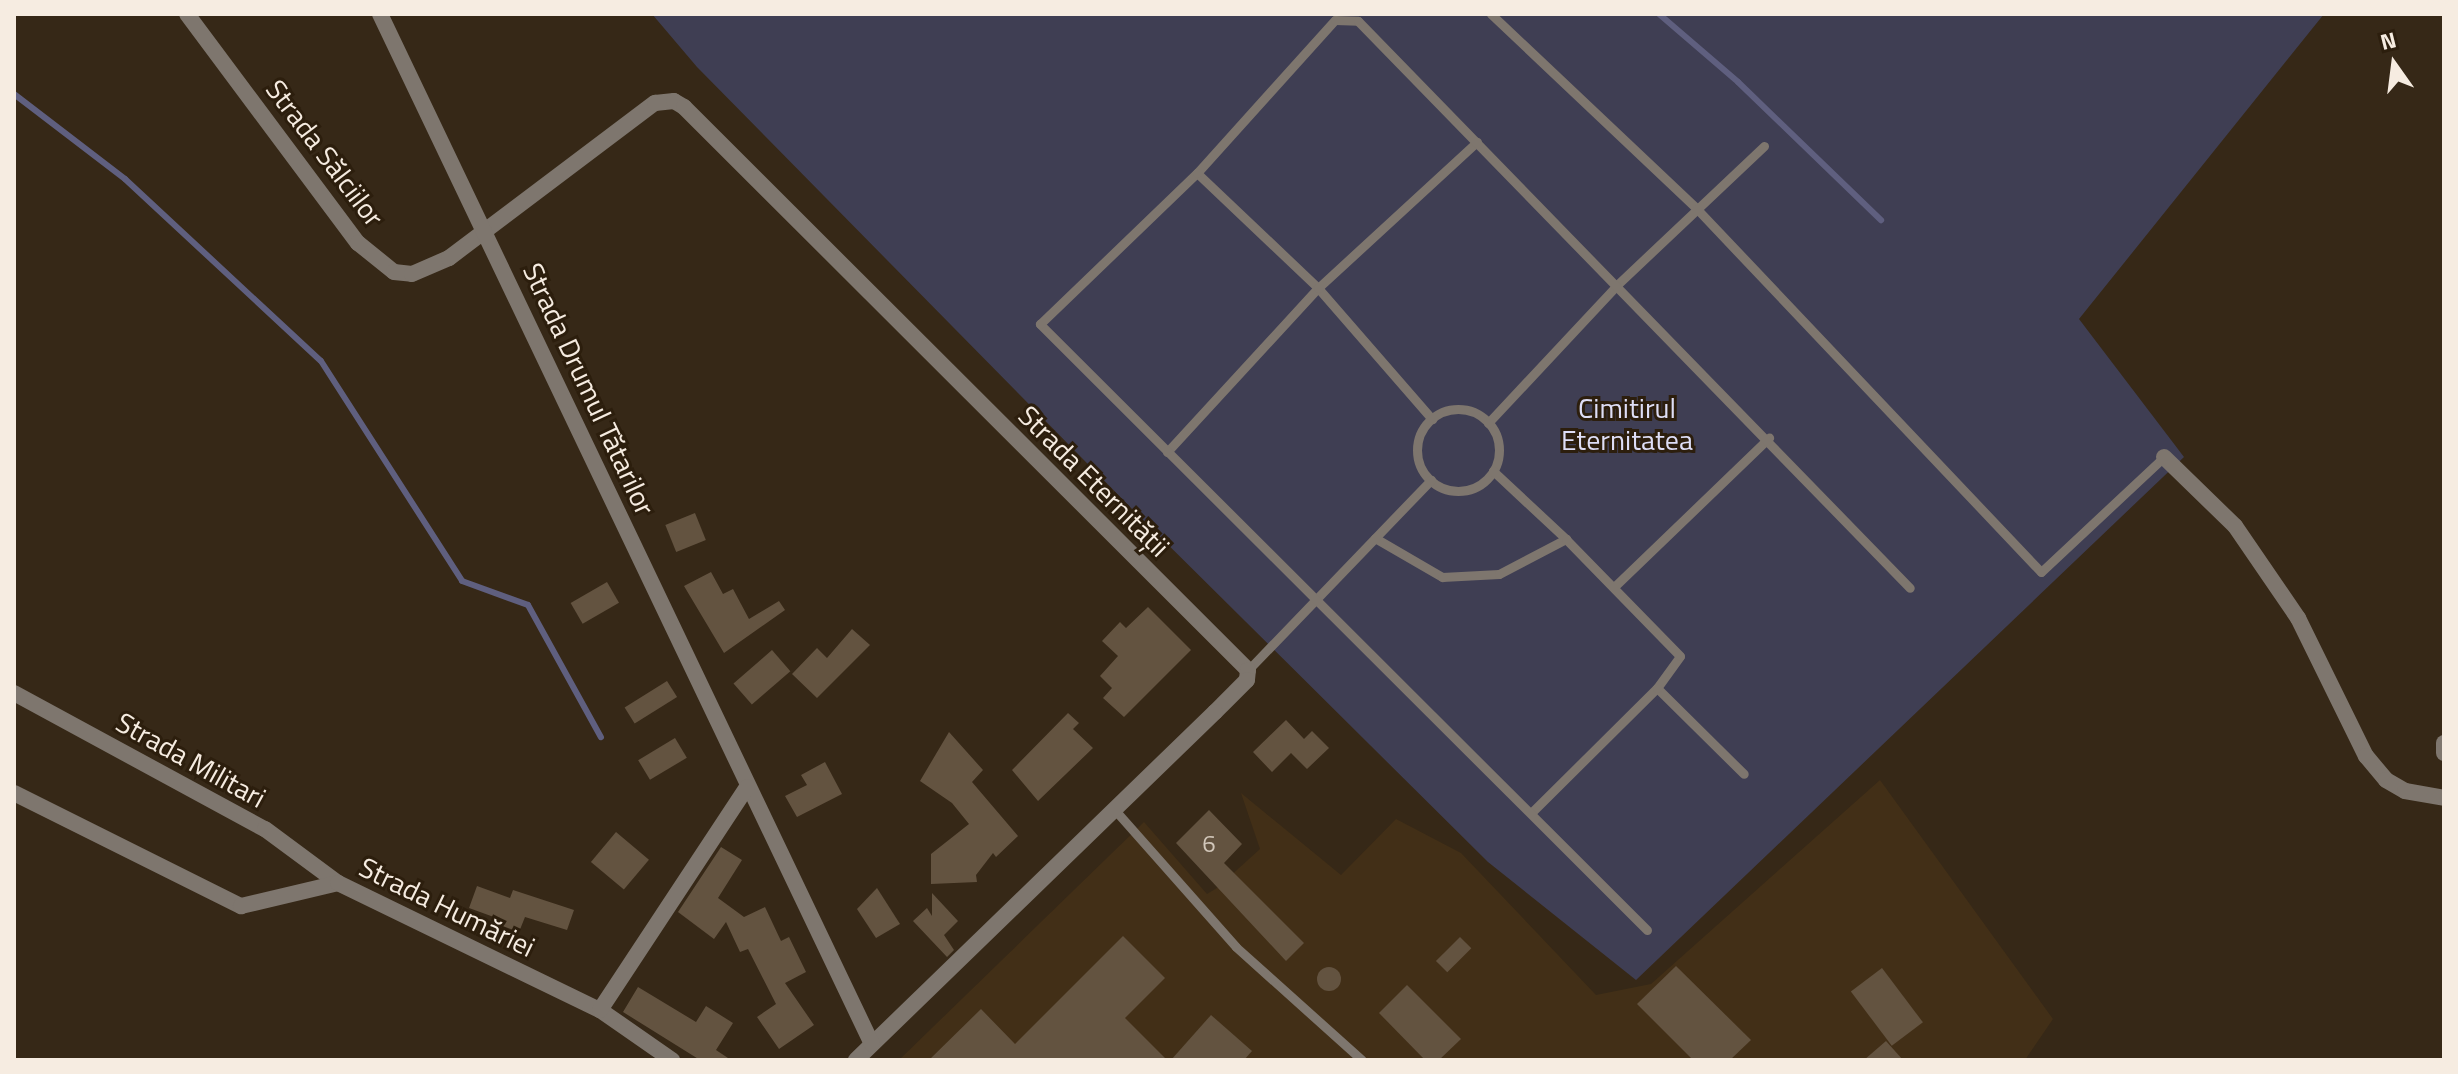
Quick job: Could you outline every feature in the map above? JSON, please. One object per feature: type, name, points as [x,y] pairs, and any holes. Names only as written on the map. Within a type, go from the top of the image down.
[{"type":"street","name":"Strada Sălciilor","points":[[187,14],[373,258],[394,272],[412,274],[449,258],[486,231]]},
{"type":"street","name":"Strada Drumul Tătarilor","points":[[380,14],[872,1044]]},
{"type":"street","name":"Strada Eternității","points":[[486,231],[655,103],[674,101],[684,107],[1248,670]]},
{"type":"street","points":[[2164,457],[2235,526],[2298,618],[2366,756],[2386,780],[2405,791],[2444,798]]},
{"type":"street","points":[[856,1060],[1247,680],[1248,670]]},
{"type":"street","name":"Strada Militari","points":[[14,693],[265,829],[338,883]]},
{"type":"street","points":[[2444,743],[2444,753]]},
{"type":"street","points":[[600,1010],[747,787]]},
{"type":"street","name":"Strada Humăriei","points":[[14,793],[241,906],[338,883],[600,1010],[672,1060]]},
{"type":"lane","points":[[1491,14],[1697,209],[2041,572],[2164,457]]},
{"type":"lane","points":[[1647,930],[1040,324],[1197,173],[1335,20],[1358,21],[1769,438],[1910,588]]},
{"type":"lane","points":[[1167,452],[1318,288],[1477,142]]},
{"type":"lane","points":[[1488,423],[1618,284],[1764,146]]},
{"type":"lane","points":[[1197,173],[1318,288],[1432,419]]},
{"type":"lane","points":[[1464,410],[1488,423],[1499,446],[1493,471],[1473,488],[1460,491],[1431,480],[1417,450],[1432,419],[1464,410]]},
{"type":"lane","points":[[1615,586],[1769,438]]},
{"type":"lane","points":[[1493,471],[1615,586],[1680,656],[1657,688],[1532,812]]},
{"type":"lane","points":[[1248,670],[1431,480]]},
{"type":"lane","points":[[1375,538],[1442,577],[1499,574],[1566,539]]},
{"type":"lane","points":[[1657,688],[1744,774]]},
{"type":"lane","points":[[1114,809],[1236,947],[1362,1060]]},
{"type":"shaded area","points":[[1880,780],[2053,1019],[2025,1060],[899,1060],[1144,822],[1207,894],[1217,888],[1260,849],[1241,793],[1341,875],[1396,819],[1461,853],[1596,995],[1651,984]]},
{"type":"green space","name":"Cimitirul Eternitatea","points":[[652,14],[2324,14],[2079,319],[2184,457],[1636,980],[1488,862],[1137,514],[697,67]]},
{"type":"building","points":[[695,513],[706,540],[676,552],[665,525]]},
{"type":"building","points":[[711,572],[723,594],[733,589],[749,619],[779,601],[785,610],[724,653],[684,586]]},
{"type":"building","points":[[607,582],[619,603],[583,624],[571,603]]},
{"type":"building","points":[[1148,607],[1191,650],[1124,717],[1103,698],[1112,688],[1100,676],[1118,656],[1102,641],[1120,622],[1126,628]]},
{"type":"building","points":[[852,629],[870,645],[817,698],[792,674],[817,648],[827,658]]},
{"type":"building","points":[[772,650],[790,671],[752,705],[734,683]]},
{"type":"building","points":[[667,681],[677,697],[635,724],[625,707]]},
{"type":"building","points":[[1068,713],[1079,723],[1073,729],[1093,748],[1038,801],[1012,770]]},
{"type":"building","points":[[1286,720],[1304,739],[1312,731],[1329,748],[1307,769],[1291,753],[1272,772],[1253,752]]},
{"type":"building","points":[[949,732],[983,770],[972,782],[1018,836],[996,857],[993,853],[976,875],[977,882],[931,884],[931,854],[969,824],[952,803],[920,781]]},
{"type":"building","points":[[675,738],[687,758],[650,780],[638,760]]},
{"type":"building","points":[[825,762],[842,794],[797,817],[785,796],[807,785],[801,775]]},
{"type":"building","points":[[1209,810],[1242,844],[1224,863],[1304,943],[1286,961],[1176,843]]},
{"type":"building","points":[[616,832],[649,860],[624,890],[591,862]]},
{"type":"building","points":[[721,847],[742,860],[718,898],[744,917],[765,907],[781,941],[789,937],[806,972],[785,983],[814,1025],[779,1049],[757,1017],[776,1004],[748,949],[740,952],[726,922],[714,939],[678,912]]},
{"type":"building","points":[[477,886],[510,898],[513,890],[574,910],[567,930],[525,917],[519,932],[500,925],[502,920],[469,908]]},
{"type":"building","points":[[877,888],[900,924],[876,938],[857,909]]},
{"type":"building","points":[[932,893],[958,921],[944,935],[954,950],[947,957],[913,921],[927,908],[932,916]]},
{"type":"building","points":[[1123,936],[1165,978],[1125,1018],[1167,1060],[929,1060],[981,1009],[1015,1044]]},
{"type":"building","points":[[1460,937],[1471,948],[1447,972],[1436,961]]},
{"type":"building","points":[[1676,966],[1751,1040],[1730,1060],[1693,1060],[1637,1004]]},
{"type":"building","points":[[1329,967],[1338,970],[1341,979],[1338,988],[1329,991],[1320,988],[1317,979],[1320,970]]},
{"type":"building","points":[[1882,968],[1923,1022],[1892,1046],[1851,991]]},
{"type":"building","points":[[1407,985],[1461,1039],[1439,1060],[1425,1060],[1379,1013]]},
{"type":"building","points":[[638,987],[696,1022],[706,1006],[733,1023],[716,1050],[731,1060],[700,1060],[623,1012]]},
{"type":"building","points":[[1211,1015],[1252,1051],[1244,1060],[1171,1060]]},
{"type":"building","points":[[1886,1041],[1903,1060],[1864,1060]]},
{"type":"waterway","points":[[1659,14],[1738,82],[1881,220]]},
{"type":"waterway","points":[[14,94],[125,179],[321,361],[462,581],[528,605],[601,737]]}]
